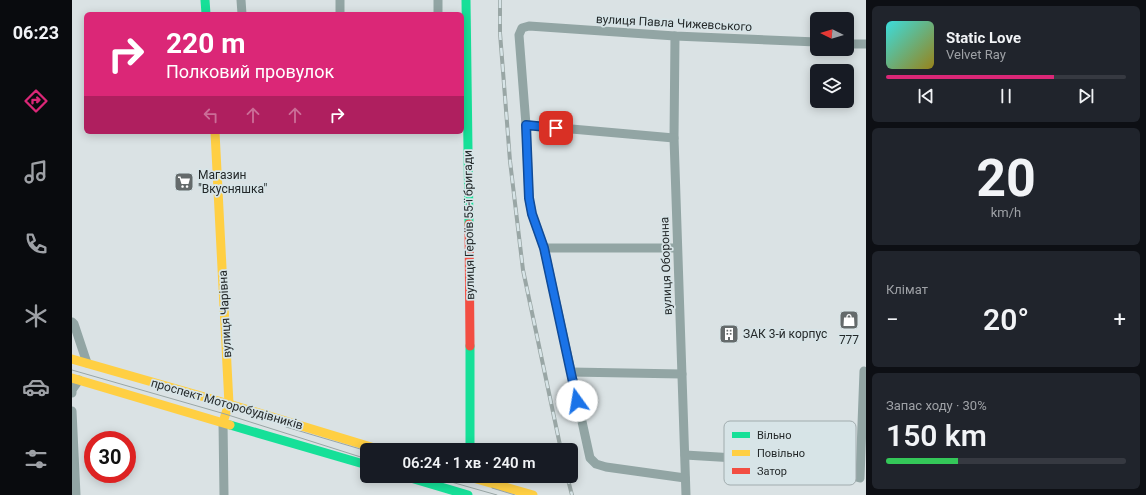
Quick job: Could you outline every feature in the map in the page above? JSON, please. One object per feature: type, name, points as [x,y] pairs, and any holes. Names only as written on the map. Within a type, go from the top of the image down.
[{"type":"main road","points":[[205,0],[206,12]]},
{"type":"main road","name":"вулиця Героїв 55-ї бригади","points":[[466,0],[464,47],[469,232],[470,443]]},
{"type":"main road","name":"вулиця Чарівна","points":[[215,134],[229,404],[223,422]]},
{"type":"main road","name":"проспект Моторобудівників","points":[[72,359],[360,444]]},
{"type":"main road","name":"проспект Моторобудівників","points":[[76,379],[360,463]]},
{"type":"main road","points":[[428,483],[468,495],[469,483]]},
{"type":"main road","points":[[493,483],[533,495]]},
{"type":"street","points":[[241,0],[242,12]]},
{"type":"street","points":[[340,0],[340,12]]},
{"type":"street","points":[[438,0],[438,12]]},
{"type":"street","name":"вулиця Павла Чижевського","points":[[526,125],[519,35],[522,28],[529,26],[675,36],[810,42]]},
{"type":"street","name":"вулиця Оборонна","points":[[675,36],[674,138],[686,495]]},
{"type":"street","points":[[854,44],[866,44]]},
{"type":"street","points":[[674,138],[526,125],[529,198],[532,214],[544,248],[590,458],[596,464],[685,478]]},
{"type":"street","points":[[544,248],[677,248]]},
{"type":"street","points":[[72,322],[87,363]]},
{"type":"street","points":[[856,477],[860,478],[864,371]]},
{"type":"street","points":[[571,372],[682,374]]},
{"type":"street","points":[[72,393],[76,379]]},
{"type":"street","points":[[72,411],[76,495]]},
{"type":"street","name":"вулиця Чарівна","points":[[223,422],[224,495]]},
{"type":"street","points":[[684,455],[724,457]]},
{"type":"tram line","points":[[72,370],[225,414],[360,457]]},
{"type":"tram line","points":[[286,427],[360,449]]},
{"type":"tram line","points":[[455,483],[497,495]]},
{"type":"tram line","points":[[492,488],[515,495]]},
{"type":"railway","points":[[500,0],[500,33],[510,161],[523,270],[560,443]]},
{"type":"railway","points":[[569,483],[572,495]]},
{"type":"traffic: fast","points":[[205,0],[206,12]]},
{"type":"traffic: fast","points":[[466,0],[469,224]]},
{"type":"traffic: fast","points":[[470,346],[470,443]]},
{"type":"traffic: fast","points":[[230,425],[360,463]]},
{"type":"traffic: fast","points":[[428,483],[468,495]]},
{"type":"traffic: slow","points":[[215,134],[229,404],[223,422]]},
{"type":"traffic: slow","points":[[72,359],[360,444]]},
{"type":"traffic: slow","points":[[72,378],[230,425]]},
{"type":"traffic: slow","points":[[491,483],[533,495]]},
{"type":"traffic: jam","points":[[469,224],[470,346]]},
{"type":"place","name":"Магазин \"Вкусняшка\"","points":[[184,182]]},
{"type":"place","name":"777","points":[[849,320]]},
{"type":"place","name":"ЗАК 3-й корпус","points":[[729,334]]},
{"type":"route","points":[[556,128],[526,125],[529,198],[532,214],[544,248],[577,401]]}]
